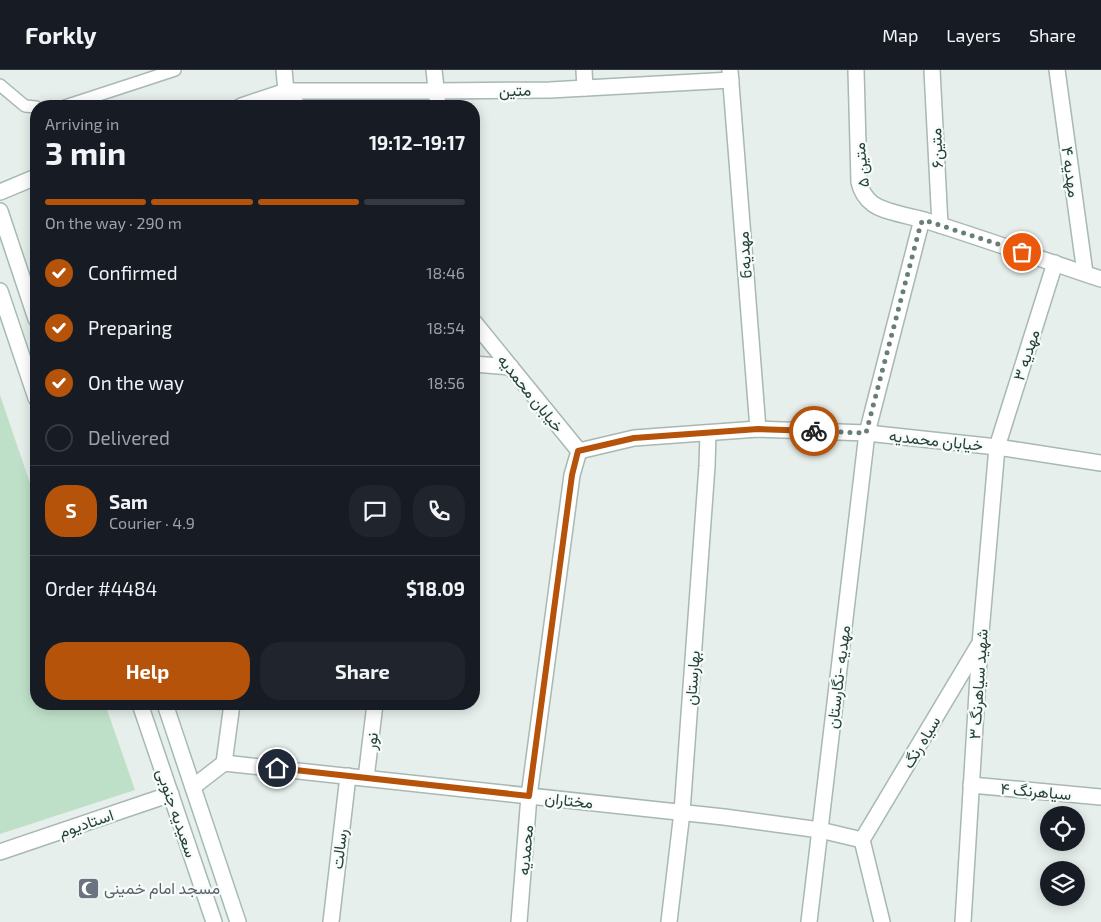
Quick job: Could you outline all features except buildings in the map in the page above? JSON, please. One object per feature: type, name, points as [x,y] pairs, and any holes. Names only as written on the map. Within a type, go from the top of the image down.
[{"type":"street","points":[[284,70],[286,91],[293,100]]},
{"type":"street","points":[[434,70],[437,99]]},
{"type":"street","points":[[584,70],[585,88]]},
{"type":"street","name":"متین ۵","points":[[856,70],[860,182],[861,190],[872,203],[880,208],[940,225],[1101,279]]},
{"type":"street","name":"متین۶","points":[[932,70],[940,225]]},
{"type":"street","name":"مهدیه ۴","points":[[1057,70],[1085,273]]},
{"type":"street","name":"متین","points":[[259,100],[286,91],[437,99],[730,75]]},
{"type":"street","name":"مهدیه6","points":[[730,75],[758,429]]},
{"type":"street","points":[[0,192],[30,180]]},
{"type":"street","points":[[0,212],[30,302]]},
{"type":"street","name":"مهدیه -نگارستان","points":[[809,922],[866,433],[921,223],[924,220]]},
{"type":"street","name":"مهدیه ۳","points":[[997,447],[1055,264]]},
{"type":"street","points":[[0,291],[30,380]]},
{"type":"street","name":"خیابان محمدیه","points":[[480,329],[578,451],[634,438],[758,429],[866,433],[997,447],[1101,463]]},
{"type":"street","points":[[480,364],[511,367]]},
{"type":"street","name":"بهارستان","points":[[669,922],[682,812],[708,433]]},
{"type":"street","name":"شهید سیاهرنگ ۳","points":[[963,922],[980,644],[997,447]]},
{"type":"street","name":"محمدیه","points":[[519,922],[529,796],[572,475],[578,451]]},
{"type":"street","name":"سیاه رنگ","points":[[862,840],[980,644]]},
{"type":"street","name":"سعیدیه جنوبی","points":[[142,710],[214,922]]},
{"type":"street","name":"سعیدیه جنوبی","points":[[167,710],[238,922]]},
{"type":"street","points":[[193,787],[224,763],[231,710]]},
{"type":"street","name":"نور","points":[[366,778],[374,710]]},
{"type":"street","name":"مختاران","points":[[224,763],[682,812],[820,830],[862,840]]},
{"type":"street","name":"رسالت","points":[[331,922],[348,776]]},
{"type":"street","name":"سیاهرنگ ۴","points":[[971,785],[1101,797]]},
{"type":"street","name":"استادیوم","points":[[0,852],[171,794]]},
{"type":"street","points":[[862,840],[882,922]]},
{"type":"lane","points":[[83,100],[175,70]]},
{"type":"lane","points":[[0,85],[25,106],[30,106]]},
{"type":"green space","points":[[0,395],[30,483],[30,710],[107,710],[135,790],[0,834]]},
{"type":"way so far","points":[[814,431],[866,433],[921,223],[924,220],[1022,252]]},
{"type":"place","name":"مسجد امام خمینی","points":[[88,888]]},
{"type":"route","points":[[277,768],[529,796],[572,475],[578,451],[634,438],[758,429],[814,431]]}]
